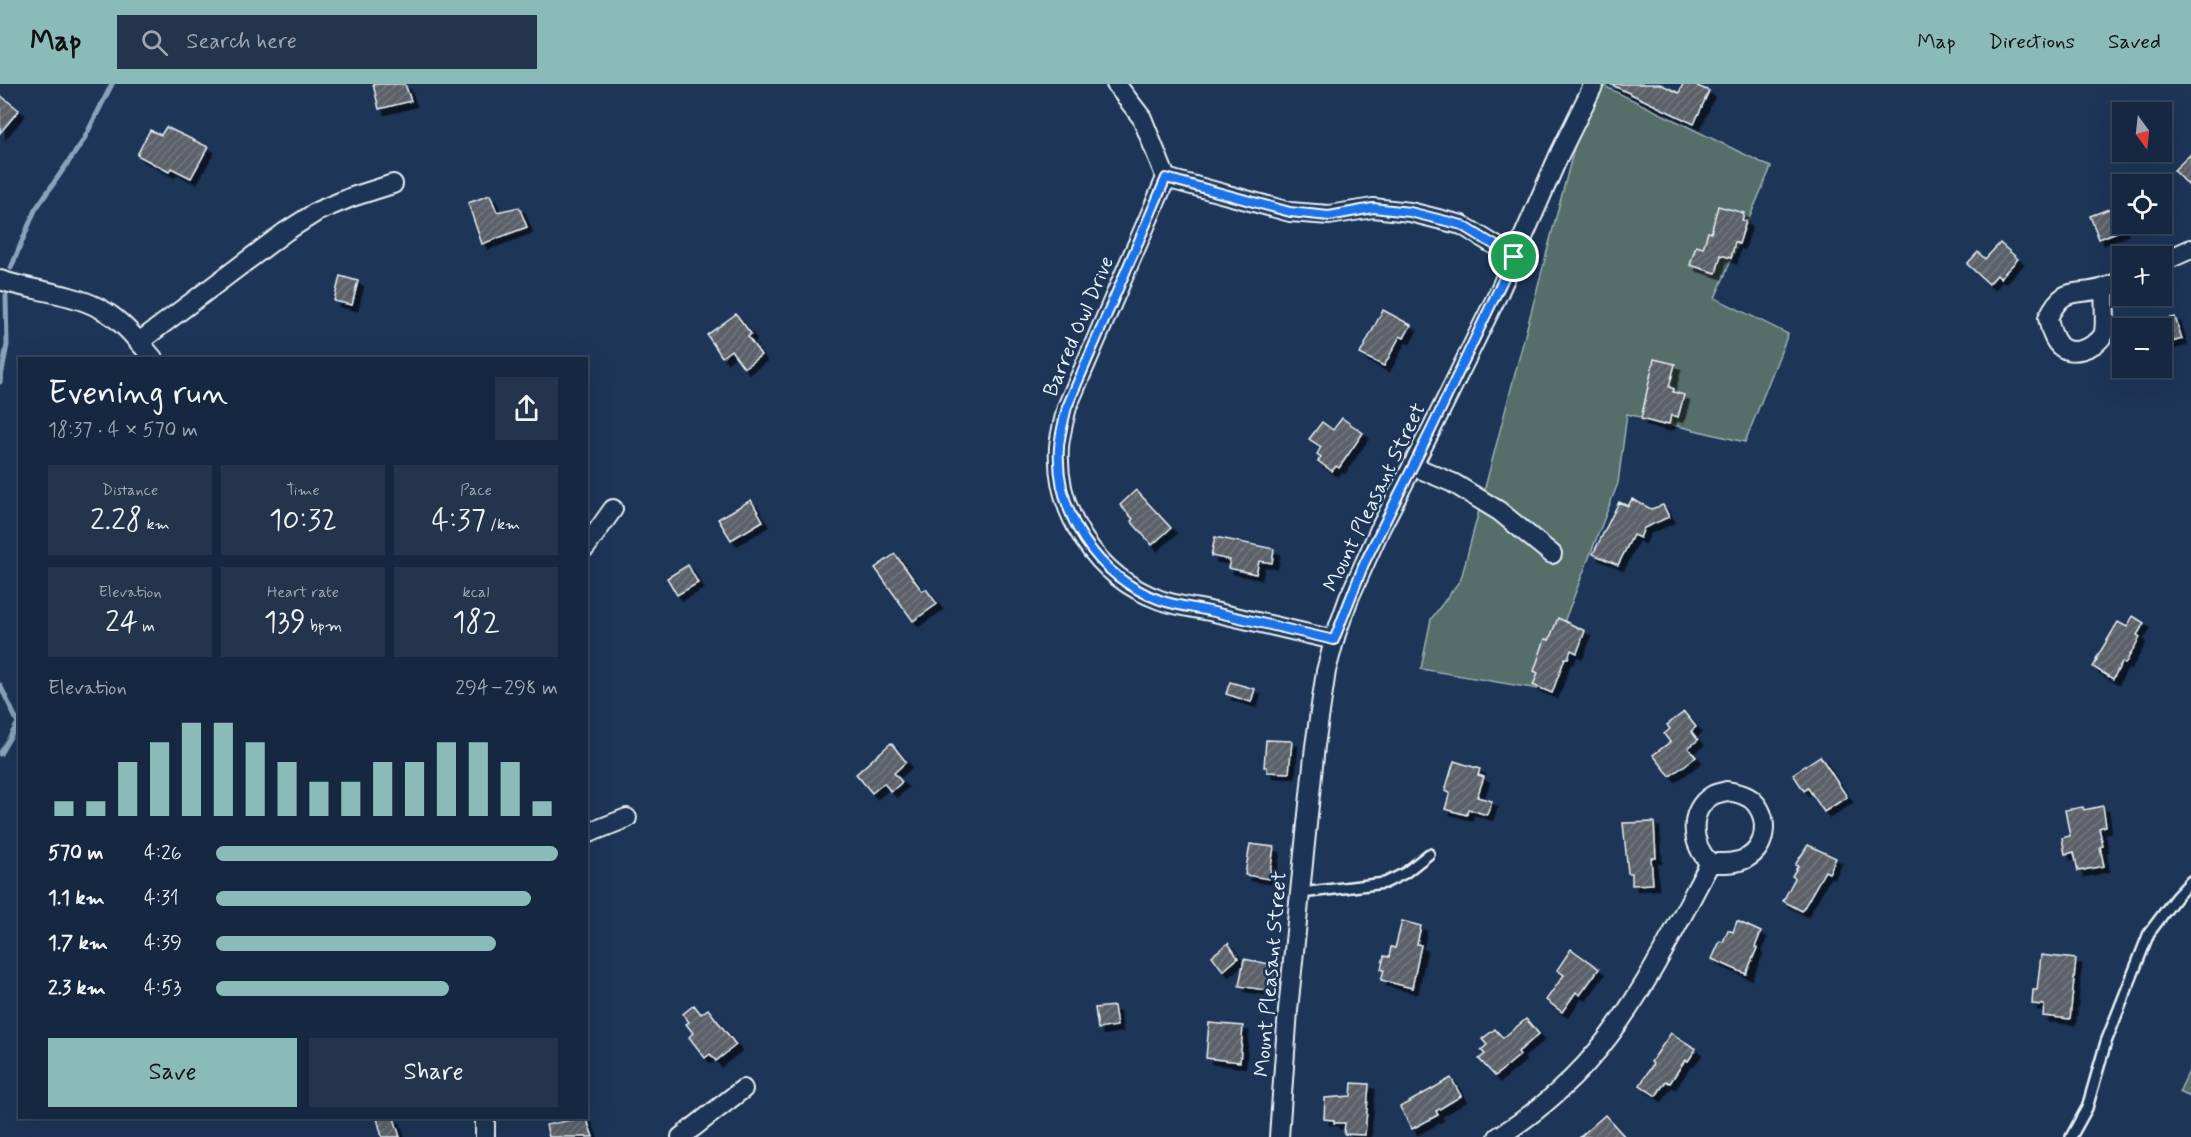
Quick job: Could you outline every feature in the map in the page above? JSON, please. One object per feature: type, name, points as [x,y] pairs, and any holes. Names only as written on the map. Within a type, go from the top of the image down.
[{"type":"street","points":[[1116,84],[1143,118],[1166,178],[1290,212],[1329,216],[1373,208],[1410,212],[1462,225],[1514,257]]},
{"type":"street","name":"Mount Pleasant Street","points":[[1280,1137],[1286,1029],[1319,708],[1334,640],[1364,564],[1514,257],[1560,153],[1594,84]]},
{"type":"street","name":"Barred Owl Drive","points":[[1166,178],[1067,407],[1059,447],[1061,487],[1072,521],[1089,547],[1108,568],[1131,585],[1160,600],[1334,640]]},
{"type":"street","points":[[139,342],[285,232],[318,211],[393,184]]},
{"type":"street","points":[[2172,258],[2191,249]]},
{"type":"street","points":[[0,280],[71,297],[99,308],[125,326],[152,357]]},
{"type":"street","points":[[2105,288],[2112,285]]},
{"type":"street","points":[[1413,466],[1453,483],[1499,511],[1552,554]]},
{"type":"street","points":[[588,544],[613,509]]},
{"type":"street","points":[[588,833],[627,818]]},
{"type":"street","points":[[1498,1137],[1551,1097],[1609,1036],[1637,994],[1710,863]]},
{"type":"street","points":[[681,1137],[743,1089]]},
{"type":"street","points":[[485,1119],[485,1137]]},
{"type":"lane","points":[[1301,893],[1385,883],[1405,873],[1428,854]]},
{"type":"lane","points":[[2071,1137],[2086,1108],[2106,1042],[2149,933],[2191,881]]},
{"type":"green space","points":[[1591,84],[1600,84],[1771,167],[1715,298],[1788,334],[1745,442],[1627,414],[1618,483],[1538,689],[1421,669],[1431,619],[1461,579]]},
{"type":"green space","points":[[2191,1067],[2191,1097],[2179,1092]]},
{"type":"building","points":[[373,84],[405,84],[411,101],[379,109]]},
{"type":"building","points":[[1610,84],[1660,84],[1679,93],[1683,84],[1693,84],[1709,91],[1694,124]]},
{"type":"building","points":[[0,95],[19,110],[0,133]]},
{"type":"building","points":[[166,127],[208,147],[191,178],[171,168],[169,172],[137,155],[150,130],[161,135]]},
{"type":"building","points":[[2191,154],[2191,188],[2174,170]]},
{"type":"building","points":[[490,195],[497,212],[519,207],[527,227],[482,244],[468,203]]},
{"type":"building","points":[[1718,206],[1744,213],[1742,220],[1746,221],[1739,244],[1735,242],[1731,258],[1721,255],[1716,273],[1690,265],[1696,246],[1703,248],[1708,232],[1711,233]]},
{"type":"building","points":[[2112,208],[2112,234],[2099,239],[2090,216]]},
{"type":"building","points":[[2000,243],[2018,259],[2000,278],[1997,275],[1989,284],[1967,264],[1978,252],[1985,259]]},
{"type":"building","points":[[340,276],[358,281],[352,305],[334,301]]},
{"type":"building","points":[[1383,310],[1411,325],[1404,338],[1400,336],[1384,366],[1360,354]]},
{"type":"building","points":[[736,314],[751,334],[748,337],[761,355],[744,368],[731,350],[722,357],[707,335]]},
{"type":"building","points":[[2175,317],[2182,339],[2172,342],[2172,318]]},
{"type":"building","points":[[1654,359],[1675,364],[1669,387],[1674,389],[1673,392],[1684,395],[1678,417],[1671,415],[1669,424],[1664,425],[1641,419]]},
{"type":"building","points":[[1342,418],[1363,433],[1339,468],[1336,466],[1332,471],[1318,461],[1321,457],[1317,454],[1321,447],[1309,439],[1322,422],[1333,430]]},
{"type":"building","points":[[1136,490],[1171,528],[1152,545],[1120,505]]},
{"type":"building","points":[[1632,499],[1651,509],[1663,505],[1669,517],[1644,528],[1640,538],[1633,535],[1618,565],[1593,554],[1619,502],[1628,506]]},
{"type":"building","points":[[751,500],[763,521],[731,540],[718,519]]},
{"type":"building","points":[[1215,537],[1274,549],[1272,563],[1259,561],[1256,574],[1228,568],[1230,560],[1211,556]]},
{"type":"building","points":[[895,554],[922,591],[926,589],[937,604],[913,621],[875,568]]},
{"type":"building","points":[[688,565],[698,583],[677,595],[667,578]]},
{"type":"building","points":[[2133,616],[2144,623],[2137,635],[2140,637],[2125,664],[2122,662],[2113,679],[2093,667],[2118,622],[2127,627]]},
{"type":"building","points":[[1558,618],[1585,631],[1577,653],[1571,650],[1568,658],[1565,658],[1552,693],[1533,685],[1538,673],[1534,671],[1545,639],[1549,640]]},
{"type":"building","points":[[1230,682],[1255,689],[1251,702],[1226,694]]},
{"type":"building","points":[[1684,712],[1696,727],[1691,731],[1698,740],[1688,748],[1696,757],[1670,776],[1653,755],[1670,742],[1664,734],[1670,729],[1667,725]]},
{"type":"building","points":[[1266,740],[1292,741],[1289,773],[1267,772],[1267,767],[1264,767]]},
{"type":"building","points":[[891,743],[906,762],[894,773],[902,782],[891,792],[884,783],[872,793],[856,774]]},
{"type":"building","points":[[1820,756],[1847,797],[1824,812],[1808,788],[1804,791],[1793,774]]},
{"type":"building","points":[[1454,761],[1480,769],[1478,775],[1484,777],[1477,797],[1492,801],[1487,815],[1468,809],[1467,815],[1445,809],[1450,793],[1445,791]]},
{"type":"building","points":[[2103,806],[2106,826],[2099,828],[2104,866],[2078,871],[2074,852],[2065,854],[2062,838],[2070,836],[2065,810],[2083,807],[2084,810]]},
{"type":"building","points":[[1654,822],[1656,858],[1651,858],[1653,884],[1632,885],[1632,873],[1628,873],[1623,823]]},
{"type":"building","points":[[1250,844],[1274,847],[1269,879],[1245,875]]},
{"type":"building","points":[[1808,845],[1836,858],[1829,873],[1825,871],[1802,911],[1783,901],[1795,878],[1792,876],[1798,866],[1795,865]]},
{"type":"building","points":[[1402,921],[1421,926],[1417,944],[1421,945],[1412,988],[1381,980],[1384,956],[1389,957],[1391,947],[1395,948]]},
{"type":"building","points":[[1737,921],[1761,932],[1746,974],[1712,959],[1720,941],[1723,942],[1728,930],[1733,932]]},
{"type":"building","points":[[1228,943],[1238,958],[1223,971],[1212,956]]},
{"type":"building","points":[[1571,949],[1599,969],[1580,995],[1576,992],[1562,1012],[1546,1000],[1564,975],[1557,970]]},
{"type":"building","points":[[2041,955],[2076,959],[2070,1019],[2043,1016],[2044,1005],[2032,1004],[2033,990],[2037,990]]},
{"type":"building","points":[[1244,959],[1275,965],[1271,991],[1239,986]]},
{"type":"building","points":[[694,1005],[701,1014],[708,1009],[736,1045],[716,1061],[710,1054],[705,1058],[689,1037],[693,1033],[686,1024],[689,1022],[683,1014]]},
{"type":"building","points":[[1114,1006],[1117,1026],[1098,1029],[1095,1008]]},
{"type":"building","points":[[1526,1019],[1539,1034],[1518,1052],[1520,1055],[1495,1076],[1479,1059],[1485,1054],[1481,1050],[1487,1045],[1482,1039],[1495,1029],[1503,1038]]},
{"type":"building","points":[[1209,1023],[1243,1026],[1240,1062],[1206,1058]]},
{"type":"building","points":[[1671,1033],[1696,1049],[1688,1061],[1685,1060],[1670,1083],[1666,1081],[1656,1096],[1640,1085],[1653,1064],[1651,1062]]},
{"type":"building","points":[[1451,1078],[1461,1096],[1436,1111],[1438,1115],[1412,1129],[1400,1107]]},
{"type":"building","points":[[1352,1083],[1369,1084],[1365,1135],[1344,1134],[1345,1123],[1334,1123],[1334,1120],[1324,1119],[1325,1098],[1351,1096]]},
{"type":"building","points":[[1605,1115],[1625,1137],[1580,1137],[1597,1122]]},
{"type":"building","points":[[377,1119],[394,1119],[400,1137],[382,1137]]},
{"type":"building","points":[[587,1119],[593,1137],[549,1137],[546,1125]]},
{"type":"waterway","points":[[11,268],[35,210],[83,141],[112,84]]},
{"type":"waterway","points":[[0,382],[7,345],[6,296]]},
{"type":"waterway","points":[[0,685],[18,723],[0,754]]},
{"type":"route","points":[[1166,178],[1290,212],[1329,216],[1373,208],[1410,212],[1462,225],[1514,257],[1432,428],[1380,529],[1349,598],[1334,640],[1160,600],[1131,585],[1108,568],[1089,547],[1072,521],[1061,487],[1059,447],[1067,407],[1166,178]]}]
